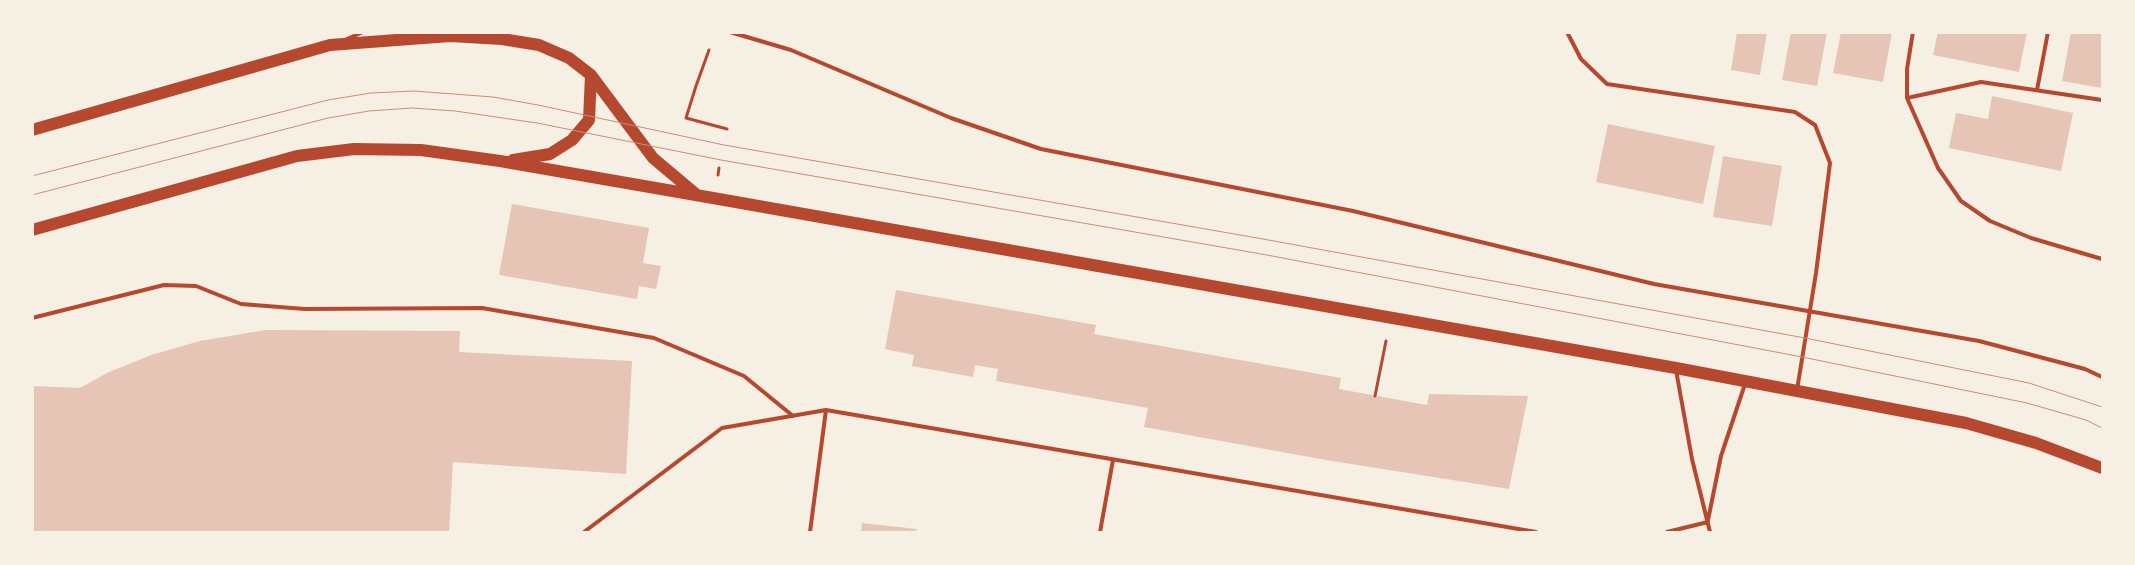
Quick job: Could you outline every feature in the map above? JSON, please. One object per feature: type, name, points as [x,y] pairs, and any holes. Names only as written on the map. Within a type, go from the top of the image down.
[{"type":"main road","points":[[32,130],[330,45],[450,36],[502,39],[539,45],[569,58],[592,74],[653,158],[697,195]]},
{"type":"main road","points":[[500,162],[550,154],[572,140],[589,120],[592,74]]},
{"type":"main road","points":[[32,230],[297,156],[354,148],[411,150],[500,162],[697,195],[1746,381],[1966,423],[2036,443],[2102,468]]},
{"type":"lane","points":[[330,45],[363,32]]},
{"type":"lane","points":[[730,32],[792,50],[951,118],[1041,148],[1353,211],[1654,284],[1979,341],[2062,362],[2085,369],[2102,377]]},
{"type":"lane","points":[[1567,32],[1581,59],[1606,84],[1795,112],[1815,125],[1830,163],[1816,273],[1797,391]]},
{"type":"lane","points":[[1913,32],[1907,69],[1907,98],[1938,168],[1961,201],[1990,222],[2031,238],[2102,259]]},
{"type":"lane","points":[[2037,90],[2048,32]]},
{"type":"lane","points":[[1907,98],[1982,82],[2102,100]]},
{"type":"lane","points":[[32,318],[164,285],[196,286],[241,304],[305,309],[482,308],[654,338],[744,376],[793,416]]},
{"type":"lane","points":[[1676,368],[1692,459],[1710,532]]},
{"type":"lane","points":[[1708,522],[1721,456],[1746,381]]},
{"type":"lane","points":[[810,532],[826,410]]},
{"type":"lane","points":[[584,532],[722,428],[826,410],[1536,532]]},
{"type":"lane","points":[[1100,532],[1113,460]]},
{"type":"lane","points":[[1667,532],[1708,522]]},
{"type":"path","points":[[709,50],[686,118],[727,128]]},
{"type":"path","points":[[1375,396],[1390,318]]},
{"type":"building","points":[[1737,32],[1767,32],[1760,75],[1731,70]]},
{"type":"building","points":[[1791,32],[1827,32],[1817,86],[1782,80]]},
{"type":"building","points":[[1841,32],[1892,32],[1883,82],[1833,73]]},
{"type":"building","points":[[1938,32],[2027,32],[2019,72],[1933,55]]},
{"type":"building","points":[[2071,32],[2102,32],[2102,88],[2062,81]]},
{"type":"building","points":[[1992,96],[2073,113],[2061,171],[1949,148],[1956,113],[1988,119]]},
{"type":"building","points":[[1608,124],[1715,146],[1703,204],[1596,182]]},
{"type":"building","points":[[1723,156],[1782,166],[1772,226],[1713,217]]},
{"type":"building","points":[[512,204],[649,228],[643,263],[661,266],[656,289],[639,286],[637,299],[499,275]]},
{"type":"building","points":[[896,290],[1096,325],[1094,334],[1341,378],[1339,389],[1427,405],[1429,394],[1528,396],[1509,489],[1326,460],[1144,427],[1148,408],[996,381],[998,369],[975,365],[973,377],[912,366],[914,355],[885,349]]},
{"type":"building","points":[[266,330],[460,331],[459,352],[632,361],[626,474],[453,462],[449,532],[32,532],[32,386],[80,388],[107,373],[151,355],[200,341]]},
{"type":"building","points":[[862,523],[917,529],[916,532],[861,532]]},
{"type":"tram line","points":[[32,176],[328,100],[371,93],[414,91],[493,97],[724,145],[1263,239],[1805,338],[2029,383],[2102,407]]},
{"type":"tram line","points":[[32,195],[328,118],[369,111],[412,108],[455,111],[537,123],[721,160],[1267,255],[1802,357],[2027,403],[2086,420],[2102,428]]}]
